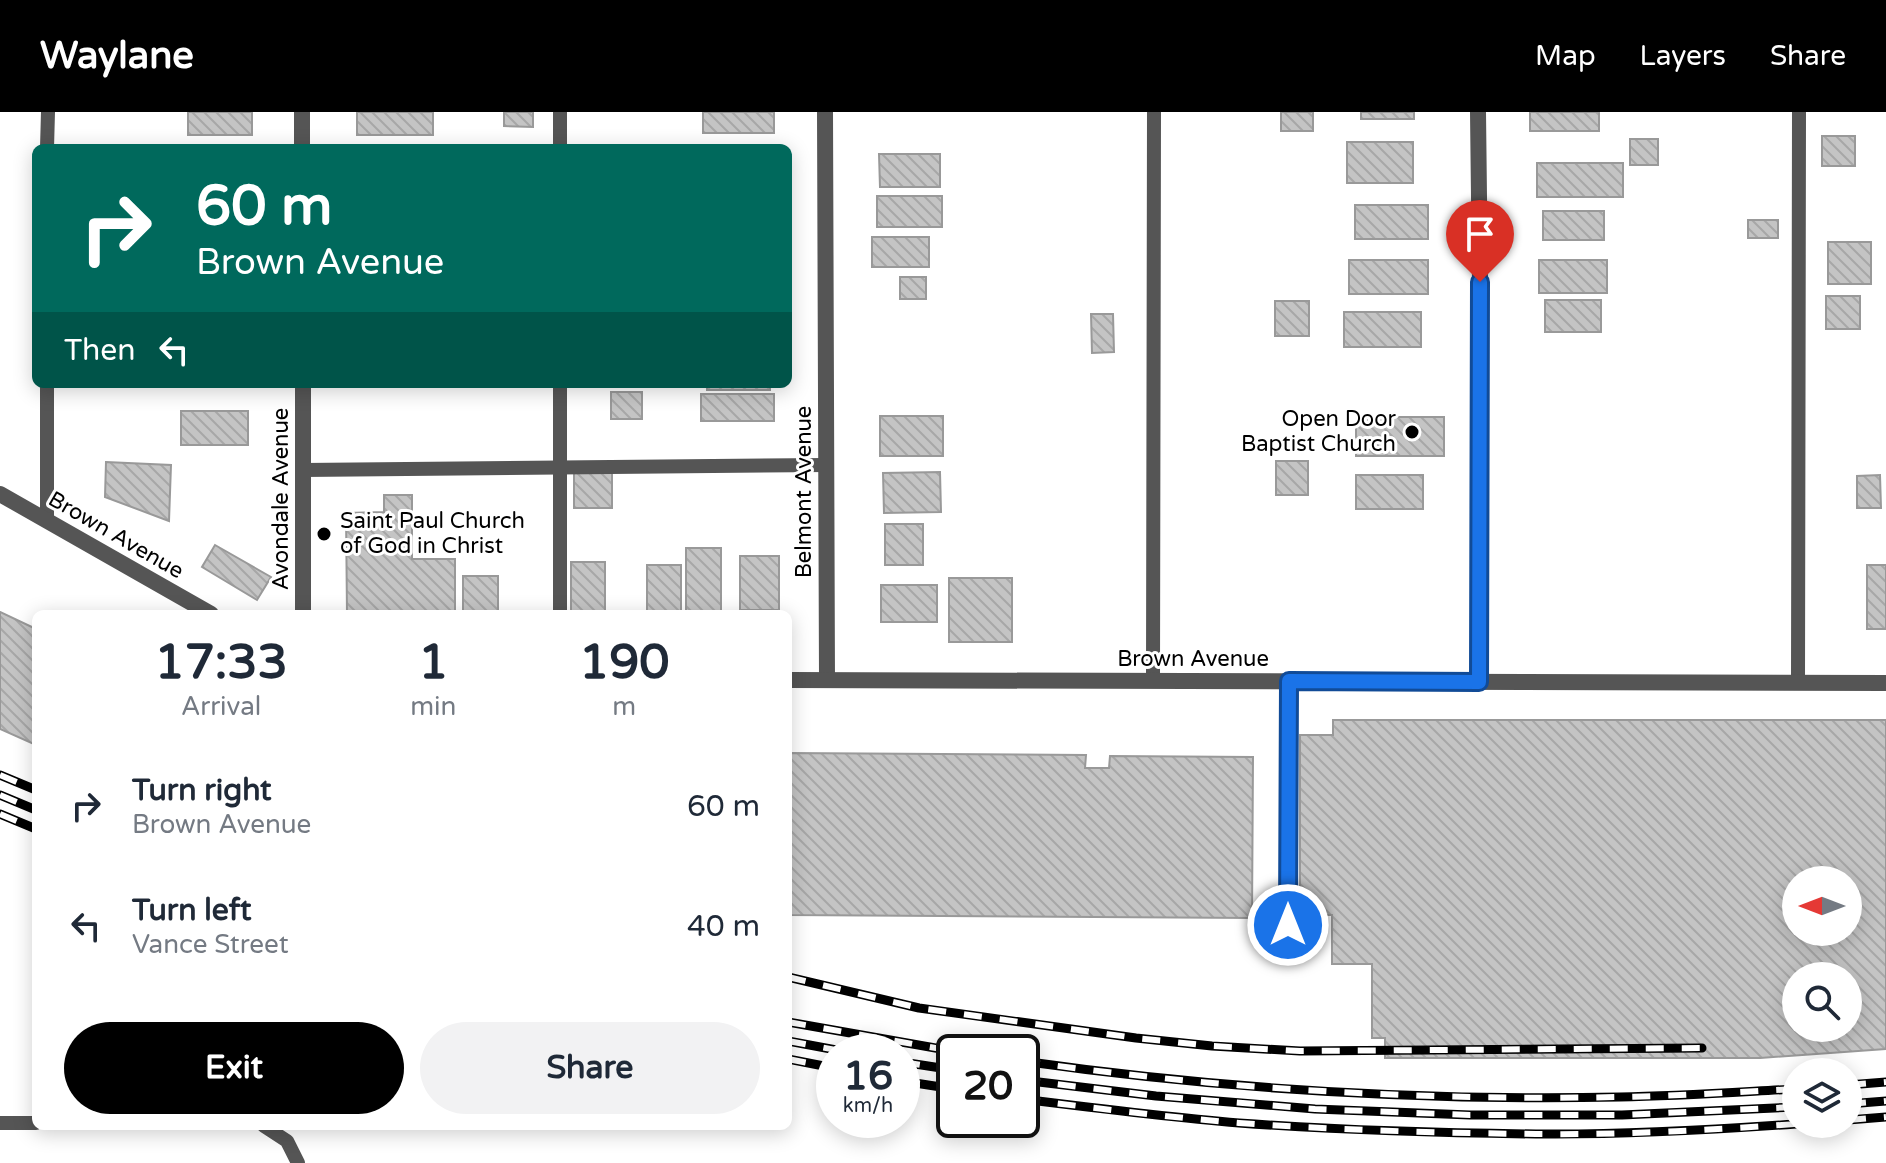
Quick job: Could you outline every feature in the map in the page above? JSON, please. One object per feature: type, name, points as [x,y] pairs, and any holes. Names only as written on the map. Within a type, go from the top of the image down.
[{"type":"street","points":[[302,112],[302,144]]},
{"type":"street","name":"Belmont Avenue","points":[[825,112],[827,680]]},
{"type":"street","points":[[1478,112],[1479,682]]},
{"type":"street","name":"Avondale Avenue","points":[[303,388],[303,610]]},
{"type":"street","name":"Brown Avenue","points":[[0,494],[204,610]]},
{"type":"street","name":"Brown Avenue","points":[[792,680],[1886,683]]},
{"type":"lane","points":[[47,144],[48,112]]},
{"type":"lane","points":[[560,112],[560,144]]},
{"type":"lane","points":[[1153,681],[1154,112]]},
{"type":"lane","points":[[1798,683],[1799,112]]},
{"type":"lane","points":[[47,388],[47,521]]},
{"type":"lane","points":[[560,388],[560,610]]},
{"type":"lane","points":[[303,470],[826,465]]},
{"type":"lane","points":[[1288,925],[1289,681]]},
{"type":"lane","points":[[0,1123],[32,1123]]},
{"type":"lane","points":[[270,1130],[287,1141],[298,1163]]},
{"type":"building","points":[[188,112],[252,112],[252,135],[188,135]]},
{"type":"building","points":[[357,112],[433,112],[433,135],[357,135]]},
{"type":"building","points":[[504,112],[533,112],[533,127],[504,126]]},
{"type":"building","points":[[703,112],[774,112],[774,133],[703,133]]},
{"type":"building","points":[[1281,112],[1313,112],[1313,131],[1281,131]]},
{"type":"building","points":[[1361,112],[1414,112],[1414,119],[1361,119]]},
{"type":"building","points":[[1530,112],[1599,112],[1599,131],[1530,131]]},
{"type":"building","points":[[1822,136],[1855,136],[1855,166],[1822,166]]},
{"type":"building","points":[[1630,139],[1658,139],[1658,165],[1630,165]]},
{"type":"building","points":[[1347,142],[1413,142],[1413,183],[1347,183]]},
{"type":"building","points":[[879,154],[940,154],[940,187],[880,187]]},
{"type":"building","points":[[1537,163],[1623,163],[1623,197],[1537,197]]},
{"type":"building","points":[[877,196],[942,196],[942,227],[877,227]]},
{"type":"building","points":[[1355,205],[1428,205],[1428,239],[1355,239]]},
{"type":"building","points":[[1543,211],[1604,211],[1604,240],[1543,240]]},
{"type":"building","points":[[1748,220],[1778,220],[1778,238],[1748,238]]},
{"type":"building","points":[[872,237],[929,237],[929,267],[872,267]]},
{"type":"building","points":[[1828,242],[1871,242],[1871,284],[1828,284]]},
{"type":"building","points":[[1349,260],[1428,260],[1428,294],[1349,294]]},
{"type":"building","points":[[1539,260],[1607,260],[1607,293],[1539,293]]},
{"type":"building","points":[[900,277],[926,277],[926,299],[900,299]]},
{"type":"building","points":[[1826,296],[1860,296],[1860,329],[1826,329]]},
{"type":"building","points":[[1545,300],[1601,300],[1601,332],[1545,332]]},
{"type":"building","points":[[1275,301],[1309,301],[1309,336],[1275,336]]},
{"type":"building","points":[[1344,312],[1421,312],[1421,347],[1344,347]]},
{"type":"building","points":[[1091,314],[1113,314],[1114,352],[1092,353]]},
{"type":"building","points":[[707,388],[770,388],[770,390]]},
{"type":"building","points":[[611,392],[642,392],[642,419],[611,419]]},
{"type":"building","points":[[701,394],[774,394],[774,421],[701,421]]},
{"type":"building","points":[[181,411],[248,411],[248,445],[181,445]]},
{"type":"building","points":[[880,416],[943,416],[943,456],[880,456]]},
{"type":"building","points":[[1356,417],[1444,417],[1444,456],[1356,456]]},
{"type":"building","points":[[1276,461],[1308,461],[1308,495],[1276,495]]},
{"type":"building","points":[[106,462],[171,465],[169,521],[105,497]]},
{"type":"building","points":[[574,470],[612,470],[612,508],[574,508]]},
{"type":"building","points":[[940,472],[941,512],[884,513],[883,473]]},
{"type":"building","points":[[1356,475],[1423,475],[1423,509],[1356,509]]},
{"type":"building","points":[[1880,475],[1881,508],[1857,508],[1857,476]]},
{"type":"building","points":[[384,495],[412,495],[412,559],[455,559],[455,610],[347,610],[346,513],[384,512]]},
{"type":"building","points":[[885,524],[923,524],[923,565],[885,565]]},
{"type":"building","points":[[215,545],[271,577],[257,600],[202,567]]},
{"type":"building","points":[[686,548],[721,548],[721,610],[686,610]]},
{"type":"building","points":[[740,556],[779,556],[779,610],[740,610]]},
{"type":"building","points":[[571,562],[605,562],[605,610],[571,610]]},
{"type":"building","points":[[647,565],[681,565],[681,610],[647,610]]},
{"type":"building","points":[[1867,565],[1886,565],[1886,629],[1867,629]]},
{"type":"building","points":[[463,576],[498,576],[498,610],[463,610]]},
{"type":"building","points":[[949,578],[1012,578],[1012,642],[949,642]]},
{"type":"building","points":[[881,585],[937,585],[937,622],[881,622]]},
{"type":"building","points":[[0,612],[32,627],[32,743],[0,729]]},
{"type":"building","points":[[1333,720],[1886,720],[1886,1049],[1760,1058],[1385,1058],[1385,1038],[1372,1038],[1372,964],[1332,964],[1332,915],[1300,915],[1300,735],[1333,735]]},
{"type":"building","points":[[792,753],[1086,755],[1085,768],[1109,768],[1110,756],[1253,757],[1252,918],[792,915]]},
{"type":"railway","points":[[0,775],[32,788]]},
{"type":"railway","points":[[0,795],[32,808]]},
{"type":"railway","points":[[0,814],[32,827]]},
{"type":"railway","points":[[792,978],[919,1008],[1212,1046],[1300,1051],[1702,1048]]},
{"type":"railway","points":[[792,1023],[936,1048]]},
{"type":"railway","points":[[792,1042],[816,1046]]},
{"type":"railway","points":[[792,1060],[816,1064]]},
{"type":"railway","points":[[1040,1063],[1246,1086],[1396,1095],[1620,1097],[1782,1090]]},
{"type":"railway","points":[[920,1065],[936,1067]]},
{"type":"railway","points":[[1040,1082],[1156,1096],[1315,1109],[1470,1115],[1622,1115],[1782,1108]]},
{"type":"railway","points":[[1862,1084],[1886,1082]]},
{"type":"railway","points":[[920,1084],[936,1086]]},
{"type":"railway","points":[[1040,1101],[1239,1123],[1388,1131],[1601,1134],[1782,1125]]},
{"type":"railway","points":[[1862,1103],[1886,1101]]},
{"type":"railway","points":[[1862,1119],[1886,1117]]},
{"type":"place","name":"Open Door Baptist Church","points":[[1412,432]]},
{"type":"place","name":"Saint Paul Church of God in Christ","points":[[324,534]]},
{"type":"route","points":[[1288,925],[1289,681],[1479,682],[1480,282]]}]
